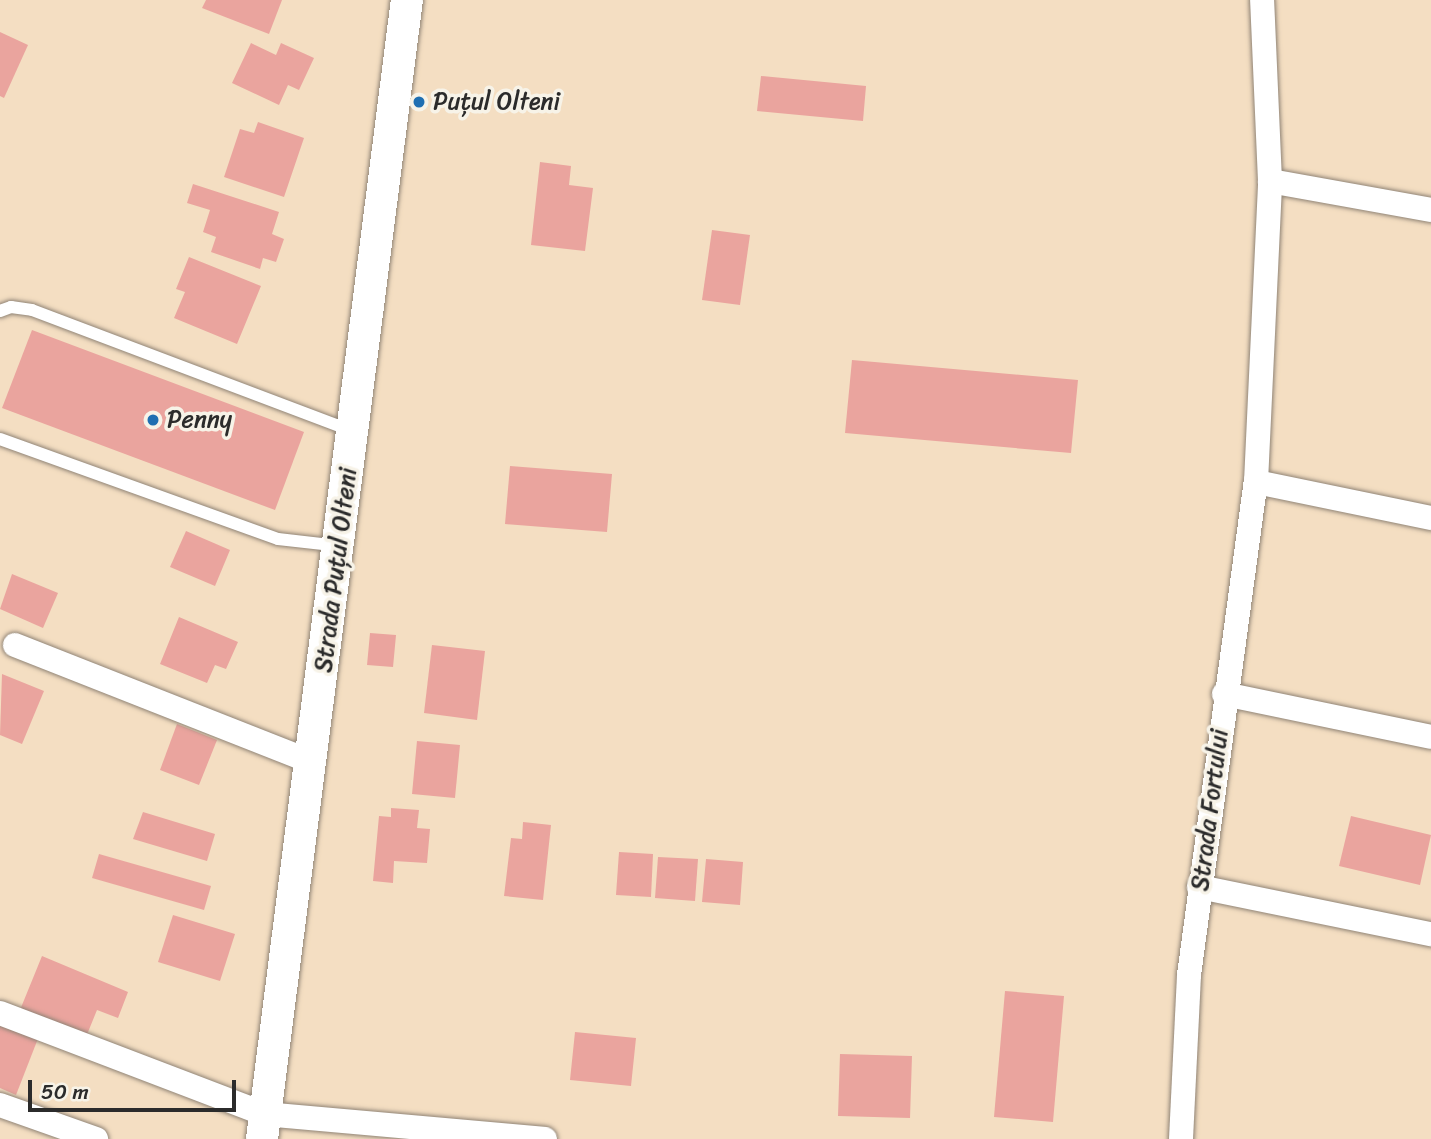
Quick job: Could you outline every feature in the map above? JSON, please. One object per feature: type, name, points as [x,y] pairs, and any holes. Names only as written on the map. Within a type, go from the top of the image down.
[{"type":"street","name":"Strada Puțul Olteni","points":[[264,1126],[407,0]]},
{"type":"street","name":"Strada Fortului","points":[[1181,1139],[1188,975],[1224,694],[1256,482],[1270,181],[1262,0]]},
{"type":"street","points":[[1270,181],[1431,210]]},
{"type":"street","points":[[1256,482],[1431,518]]},
{"type":"street","points":[[15,645],[312,762]]},
{"type":"street","points":[[1224,694],[1431,737]]},
{"type":"street","points":[[1199,887],[1431,934]]},
{"type":"street","points":[[0,1013],[264,1126],[545,1139]]},
{"type":"street","points":[[0,1105],[96,1139]]},
{"type":"lane","points":[[0,312],[11,307],[32,310],[353,431]]},
{"type":"lane","points":[[0,439],[278,539],[339,546]]},
{"type":"building","points":[[206,0],[282,0],[269,34],[202,8]]},
{"type":"building","points":[[0,32],[28,45],[4,98],[0,96]]},
{"type":"building","points":[[251,43],[276,55],[281,43],[314,58],[299,90],[288,85],[279,105],[232,83]]},
{"type":"building","points":[[761,76],[866,86],[863,121],[757,111]]},
{"type":"building","points":[[258,122],[304,138],[284,197],[224,177],[240,129],[254,133]]},
{"type":"building","points":[[540,162],[571,166],[569,185],[593,188],[585,251],[531,245]]},
{"type":"building","points":[[193,184],[279,212],[272,234],[284,239],[276,262],[263,258],[260,269],[211,252],[216,237],[203,232],[210,210],[187,203]]},
{"type":"building","points":[[712,230],[750,235],[740,305],[702,300]]},
{"type":"building","points":[[189,257],[261,286],[237,344],[174,318],[185,292],[176,289]]},
{"type":"building","name":"Penny","points":[[32,330],[304,432],[275,510],[2,408]]},
{"type":"building","points":[[852,360],[1078,380],[1071,453],[845,433]]},
{"type":"building","points":[[510,466],[612,474],[607,532],[505,524]]},
{"type":"building","points":[[186,531],[230,550],[215,586],[170,567]]},
{"type":"building","points":[[12,574],[58,593],[43,628],[0,609]]},
{"type":"building","points":[[179,617],[238,642],[226,669],[215,665],[207,683],[160,664]]},
{"type":"building","points":[[370,633],[396,635],[393,667],[367,665]]},
{"type":"building","points":[[432,645],[485,651],[477,720],[424,713]]},
{"type":"building","points":[[2,674],[44,691],[22,744],[0,735]]},
{"type":"building","points":[[177,724],[217,740],[199,785],[160,770]]},
{"type":"building","points":[[417,741],[460,745],[455,798],[412,794]]},
{"type":"building","points":[[391,808],[419,810],[417,828],[430,829],[427,863],[394,861],[393,883],[373,881],[379,816],[391,817]]},
{"type":"building","points":[[143,812],[215,834],[207,861],[133,839]]},
{"type":"building","points":[[1351,816],[1431,835],[1420,885],[1339,866]]},
{"type":"building","points":[[523,822],[551,825],[543,900],[504,896],[511,838],[522,839]]},
{"type":"building","points":[[619,852],[653,854],[651,897],[616,895]]},
{"type":"building","points":[[99,854],[211,886],[204,910],[92,878]]},
{"type":"building","points":[[658,857],[698,859],[695,901],[655,898]]},
{"type":"building","points":[[706,859],[743,862],[740,905],[702,902]]},
{"type":"building","points":[[173,915],[235,934],[220,981],[158,962]]},
{"type":"building","points":[[42,956],[128,992],[118,1018],[97,1010],[86,1037],[20,1010]]},
{"type":"building","points":[[1005,991],[1064,996],[1053,1122],[994,1117]]},
{"type":"building","points":[[0,1021],[39,1036],[16,1095],[0,1088]]},
{"type":"building","points":[[575,1032],[636,1038],[631,1086],[570,1080]]},
{"type":"building","points":[[840,1054],[912,1056],[910,1118],[838,1116]]},
{"type":"place","name":"Puțul Olteni","points":[[419,102]]},
{"type":"place","name":"Penny","points":[[153,420]]}]
